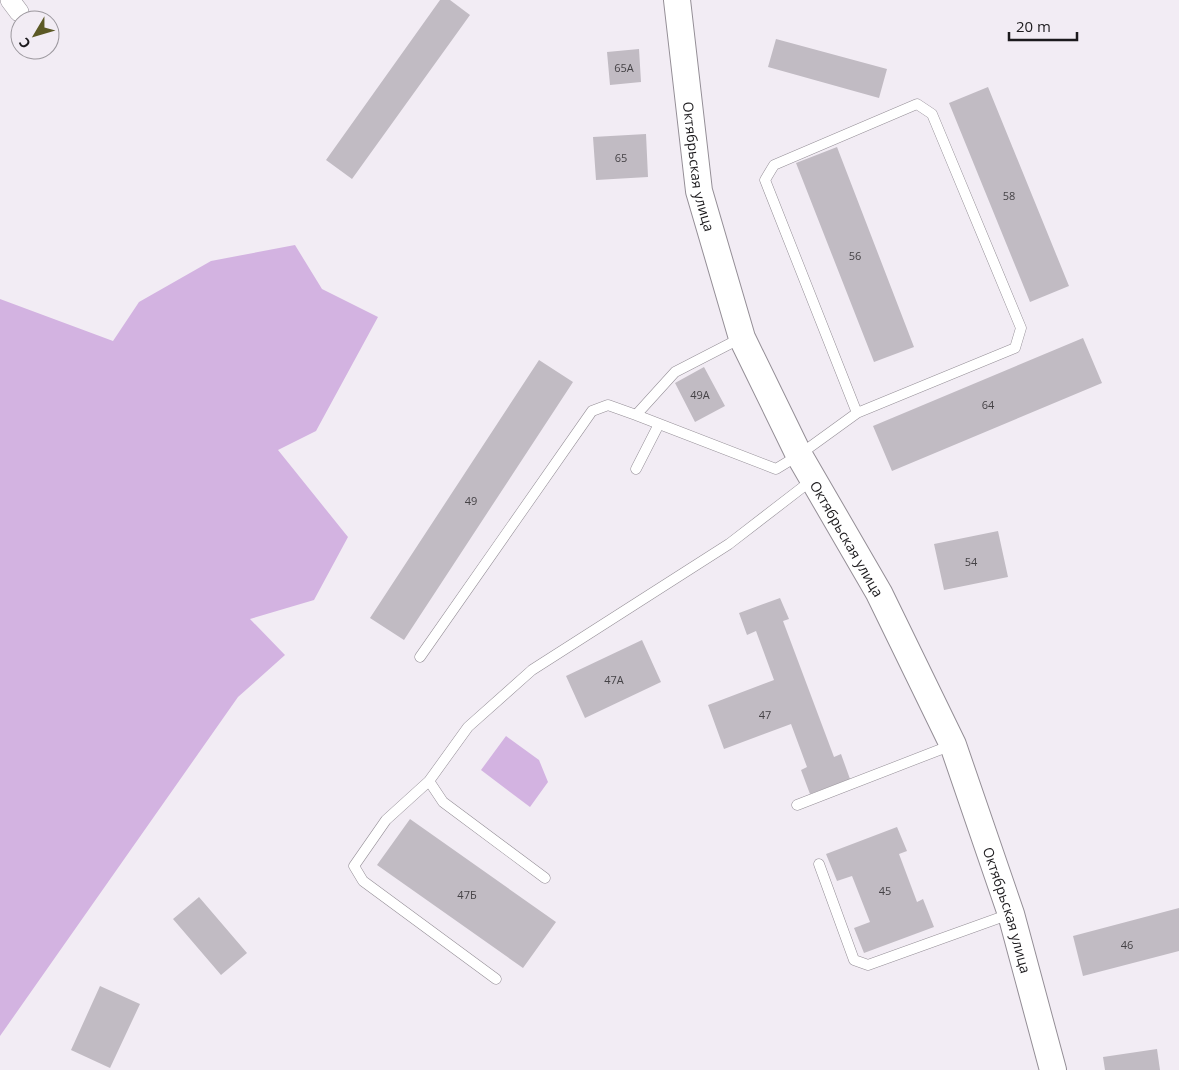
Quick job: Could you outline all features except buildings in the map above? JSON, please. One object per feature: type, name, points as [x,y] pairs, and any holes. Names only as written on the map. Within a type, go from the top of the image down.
[{"type":"street","name":"Октябрьская улица","points":[[677,0],[699,191],[742,338],[800,455],[879,594],[953,745],[1011,914],[1053,1070]]},
{"type":"lane","points":[[420,657],[592,411],[608,405],[776,469],[800,455],[857,413],[1016,348],[1022,328],[932,114],[917,104],[774,166],[765,180],[857,413]]},
{"type":"lane","points":[[636,415],[675,372],[742,338]]},
{"type":"lane","points":[[636,469],[659,424]]},
{"type":"lane","points":[[496,979],[363,881],[354,866],[386,820],[429,781],[468,727],[532,670],[729,544],[813,479]]},
{"type":"lane","points":[[797,805],[953,745]]},
{"type":"lane","points":[[429,781],[443,802],[545,878]]},
{"type":"lane","points":[[819,864],[854,960],[868,965],[1011,914]]},
{"type":"shaded area","points":[[295,245],[322,289],[378,317],[316,431],[278,450],[348,537],[314,600],[250,619],[285,655],[238,697],[0,1036],[0,299],[113,341],[139,302],[211,261]]},
{"type":"shaded area","points":[[506,736],[539,760],[548,782],[530,807],[481,770]]}]
